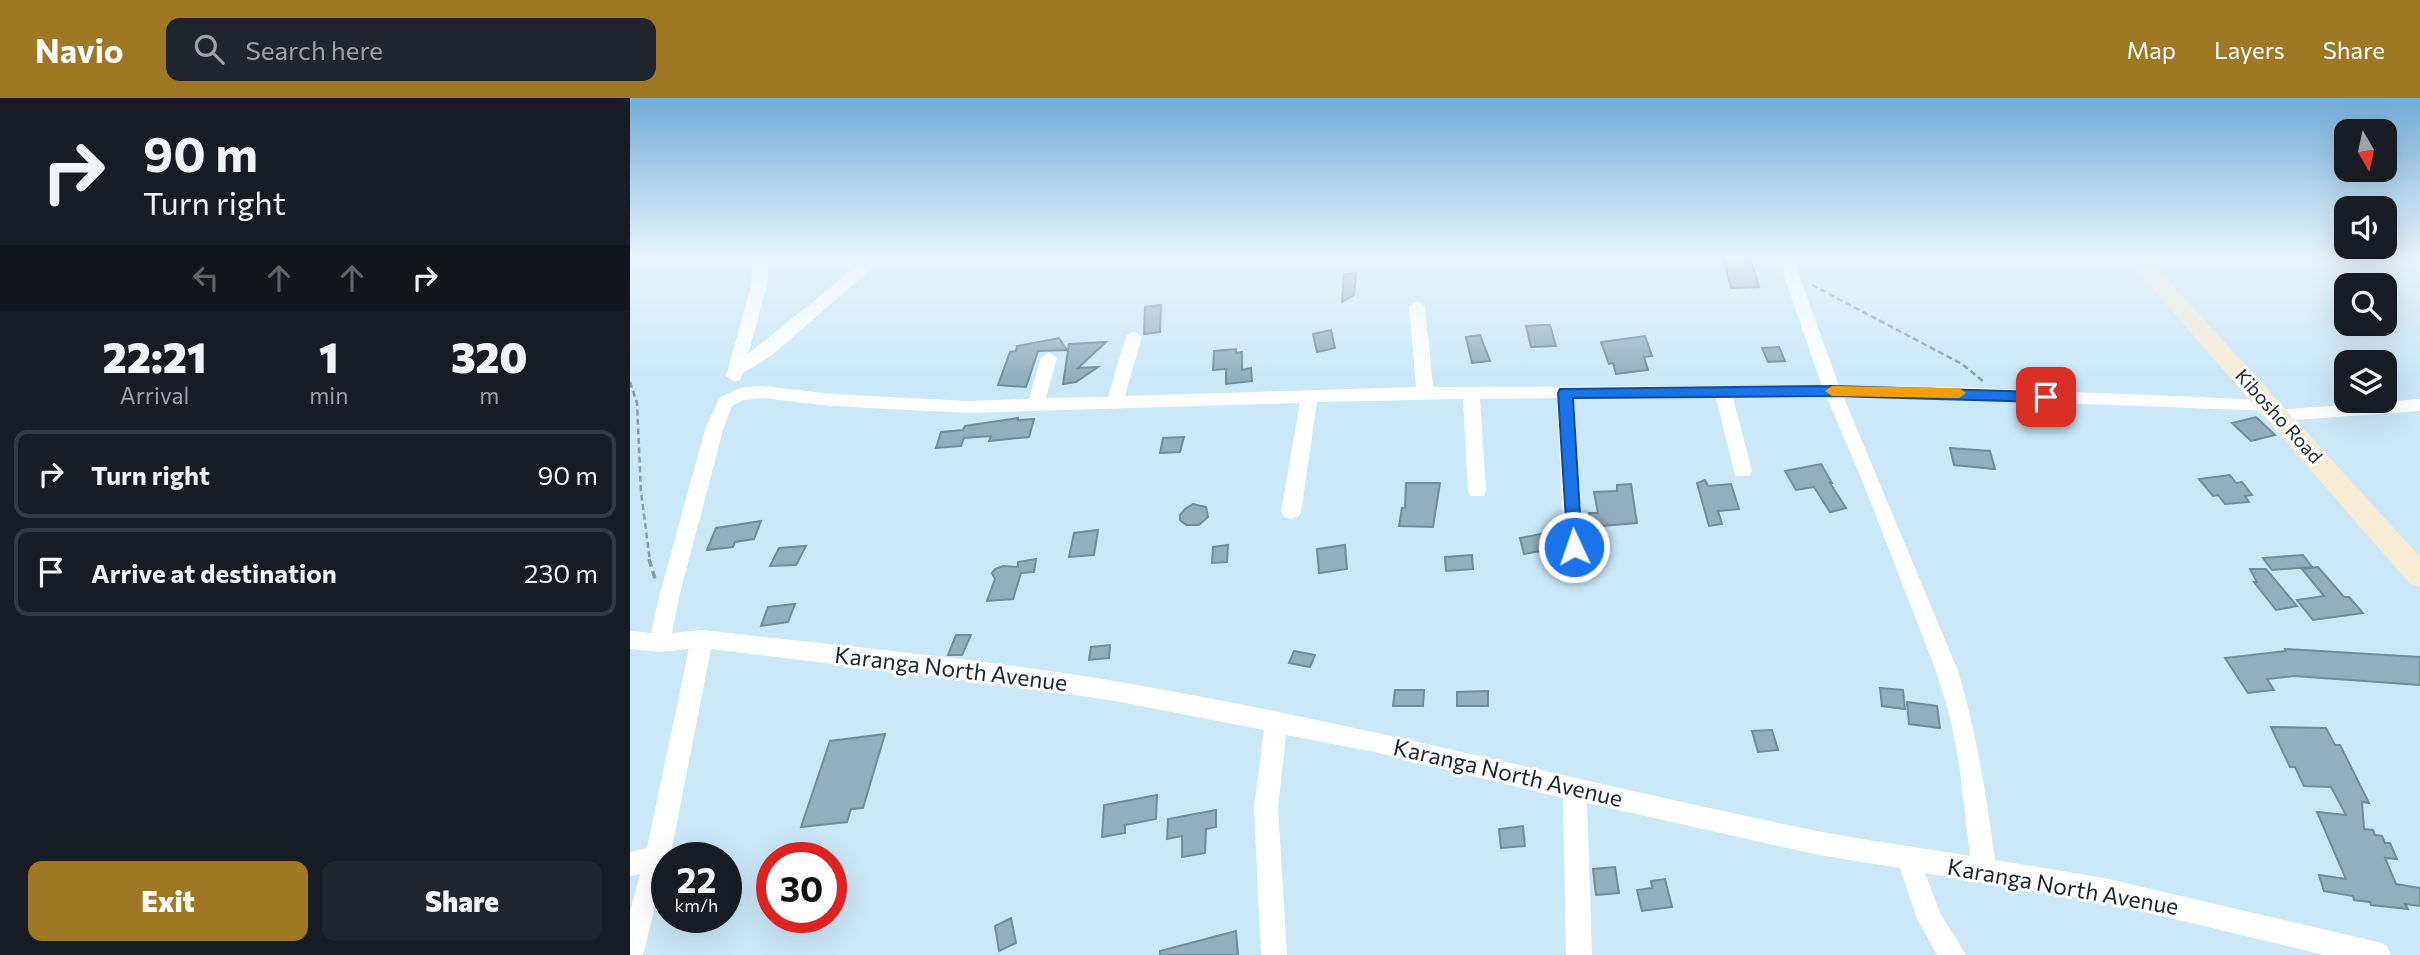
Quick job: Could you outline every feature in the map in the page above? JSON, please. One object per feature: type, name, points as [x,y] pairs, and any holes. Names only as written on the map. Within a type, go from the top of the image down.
[{"type":"street","points":[[660,643],[669,597],[713,430],[723,406],[730,397],[756,298]]},
{"type":"street","points":[[735,370],[766,351],[829,298]]},
{"type":"street","points":[[1798,298],[1832,391],[1873,485],[1947,671],[1961,717],[1970,763],[1984,871]]},
{"type":"street","name":"Kibosho Road","points":[[2172,298],[2420,576]]},
{"type":"street","points":[[1417,306],[1425,393]]},
{"type":"street","points":[[1115,402],[1134,336]]},
{"type":"street","points":[[1036,405],[1049,358]]},
{"type":"street","points":[[1723,391],[1743,471]]},
{"type":"street","points":[[730,397],[761,392],[932,407],[1425,393],[1832,391],[1998,395],[2274,410],[2420,405]]},
{"type":"street","points":[[1471,393],[1477,491]]},
{"type":"street","points":[[1565,393],[1574,547]]},
{"type":"street","points":[[1291,512],[1309,398]]},
{"type":"street","points":[[661,842],[676,771],[688,689],[703,639]]},
{"type":"street","name":"Karanga North Avenue","points":[[630,640],[660,643],[703,639],[1009,675],[1115,691],[1375,742],[1575,790],[1819,843],[2104,890],[2378,955]]},
{"type":"street","points":[[1274,955],[1266,808],[1276,722]]},
{"type":"street","points":[[1575,790],[1579,955]]},
{"type":"street","points":[[630,864],[651,860]]},
{"type":"street","points":[[1910,860],[1917,894],[1926,915],[1937,936],[1953,955]]},
{"type":"street","points":[[630,954],[651,882]]},
{"type":"path","points":[[1838,298],[1962,364],[1998,395]]},
{"type":"path","points":[[630,382],[635,392],[638,414],[638,444],[651,570],[654,579],[669,597]]},
{"type":"building","points":[[1161,305],[1160,332],[1144,334],[1145,307]]},
{"type":"building","points":[[1550,325],[1556,346],[1531,347],[1526,326]]},
{"type":"building","points":[[1331,330],[1335,348],[1317,352],[1313,334]]},
{"type":"building","points":[[1480,335],[1490,361],[1472,363],[1466,337]]},
{"type":"building","points":[[1645,336],[1652,356],[1644,357],[1648,370],[1616,374],[1601,342]]},
{"type":"building","points":[[1059,338],[1067,350],[1038,351],[1026,387],[998,385],[1010,352],[1016,351],[1017,346]]},
{"type":"building","points":[[1106,342],[1078,368],[1098,367],[1076,382],[1063,384],[1069,344]]},
{"type":"building","points":[[1779,347],[1785,361],[1768,362],[1762,348]]},
{"type":"building","points":[[1236,349],[1236,353],[1242,352],[1242,370],[1251,368],[1252,381],[1226,384],[1226,369],[1213,370],[1214,351]]},
{"type":"building","points":[[2256,417],[2275,435],[2251,441],[2232,423]]},
{"type":"building","points":[[1018,418],[1034,419],[1029,437],[989,441],[991,436],[964,438],[961,446],[936,448],[941,432]]},
{"type":"building","points":[[1184,437],[1180,452],[1160,453],[1163,438]]},
{"type":"building","points":[[1950,448],[1990,451],[1995,469],[1954,465]]},
{"type":"building","points":[[1821,464],[1846,508],[1830,512],[1814,487],[1796,490],[1785,471]]},
{"type":"building","points":[[2230,475],[2236,483],[2242,482],[2252,495],[2245,496],[2249,502],[2225,504],[2218,495],[2213,496],[2199,479]]},
{"type":"building","points":[[1705,480],[1708,486],[1731,484],[1739,509],[1718,511],[1722,524],[1709,526],[1697,483]]},
{"type":"building","points":[[1406,483],[1440,483],[1433,527],[1399,526],[1402,508],[1405,508]]},
{"type":"building","points":[[1631,484],[1637,523],[1590,527],[1589,513],[1598,513],[1594,492],[1617,491],[1617,485]]},
{"type":"building","points":[[1193,504],[1206,507],[1208,517],[1199,525],[1186,525],[1180,520],[1180,515]]},
{"type":"building","points":[[761,521],[754,539],[735,542],[733,547],[707,550],[716,528]]},
{"type":"building","points":[[1098,530],[1094,555],[1069,557],[1074,533]]},
{"type":"building","points":[[1552,532],[1557,548],[1524,554],[1520,538]]},
{"type":"building","points":[[1228,545],[1227,562],[1212,563],[1213,547]]},
{"type":"building","points":[[1345,545],[1347,569],[1319,573],[1317,549]]},
{"type":"building","points":[[806,546],[796,565],[770,566],[779,548]]},
{"type":"building","points":[[1472,555],[1473,569],[1446,571],[1445,557]]},
{"type":"building","points":[[2303,555],[2312,567],[2272,570],[2263,558]]},
{"type":"building","points":[[1036,559],[1034,572],[1021,573],[1013,599],[987,601],[995,579],[992,573],[995,569],[1003,566],[1018,567],[1018,562]]},
{"type":"building","points":[[2318,567],[2344,597],[2349,597],[2363,613],[2313,620],[2297,600],[2324,596],[2302,569]]},
{"type":"building","points":[[2250,569],[2266,569],[2297,606],[2276,610],[2254,582],[2257,582]]},
{"type":"building","points":[[795,604],[788,622],[761,626],[768,607]]},
{"type":"building","points":[[956,635],[971,635],[962,655],[948,655]]},
{"type":"building","points":[[1110,645],[1109,658],[1089,660],[1091,647]]},
{"type":"building","points":[[2285,649],[2420,657],[2420,685],[2294,676],[2267,679],[2274,690],[2248,693],[2225,658],[2286,651]]},
{"type":"building","points":[[1294,651],[1315,655],[1310,667],[1289,663]]},
{"type":"building","points":[[1880,688],[1903,690],[1905,709],[1882,706]]},
{"type":"building","points":[[1395,690],[1424,690],[1423,706],[1393,706]]},
{"type":"building","points":[[1488,691],[1488,706],[1457,706],[1457,692]]},
{"type":"building","points":[[1907,702],[1937,706],[1940,728],[1909,724]]},
{"type":"building","points":[[2271,727],[2326,728],[2335,745],[2340,745],[2369,803],[2362,802],[2364,829],[2373,830],[2375,835],[2382,836],[2385,843],[2390,843],[2397,859],[2385,858],[2396,884],[2420,888],[2420,906],[2405,904],[2408,909],[2371,905],[2370,902],[2354,900],[2353,896],[2324,891],[2319,875],[2346,879],[2317,812],[2346,815],[2331,787],[2304,786],[2295,767],[2290,767]]},
{"type":"building","points":[[1772,730],[1778,750],[1758,752],[1752,731]]},
{"type":"building","points":[[885,734],[863,808],[851,809],[847,822],[801,827],[830,741]]},
{"type":"building","points":[[1157,795],[1156,819],[1125,825],[1125,833],[1102,837],[1104,805]]},
{"type":"building","points":[[1216,810],[1216,827],[1206,829],[1205,853],[1182,857],[1182,836],[1167,839],[1168,819]]},
{"type":"building","points":[[1523,826],[1525,846],[1501,848],[1499,829]]},
{"type":"building","points":[[1615,867],[1619,893],[1596,895],[1593,869]]},
{"type":"building","points":[[1665,879],[1672,907],[1642,911],[1637,890],[1652,888],[1651,881]]},
{"type":"building","points":[[1011,918],[1016,943],[999,951],[995,926]]},
{"type":"building","points":[[1236,931],[1238,955],[1160,955],[1160,951]]},
{"type":"slow traffic","points":[[1832,391],[1959,393]]},
{"type":"route","points":[[1574,547],[1565,393],[1832,391],[2046,397]]}]
